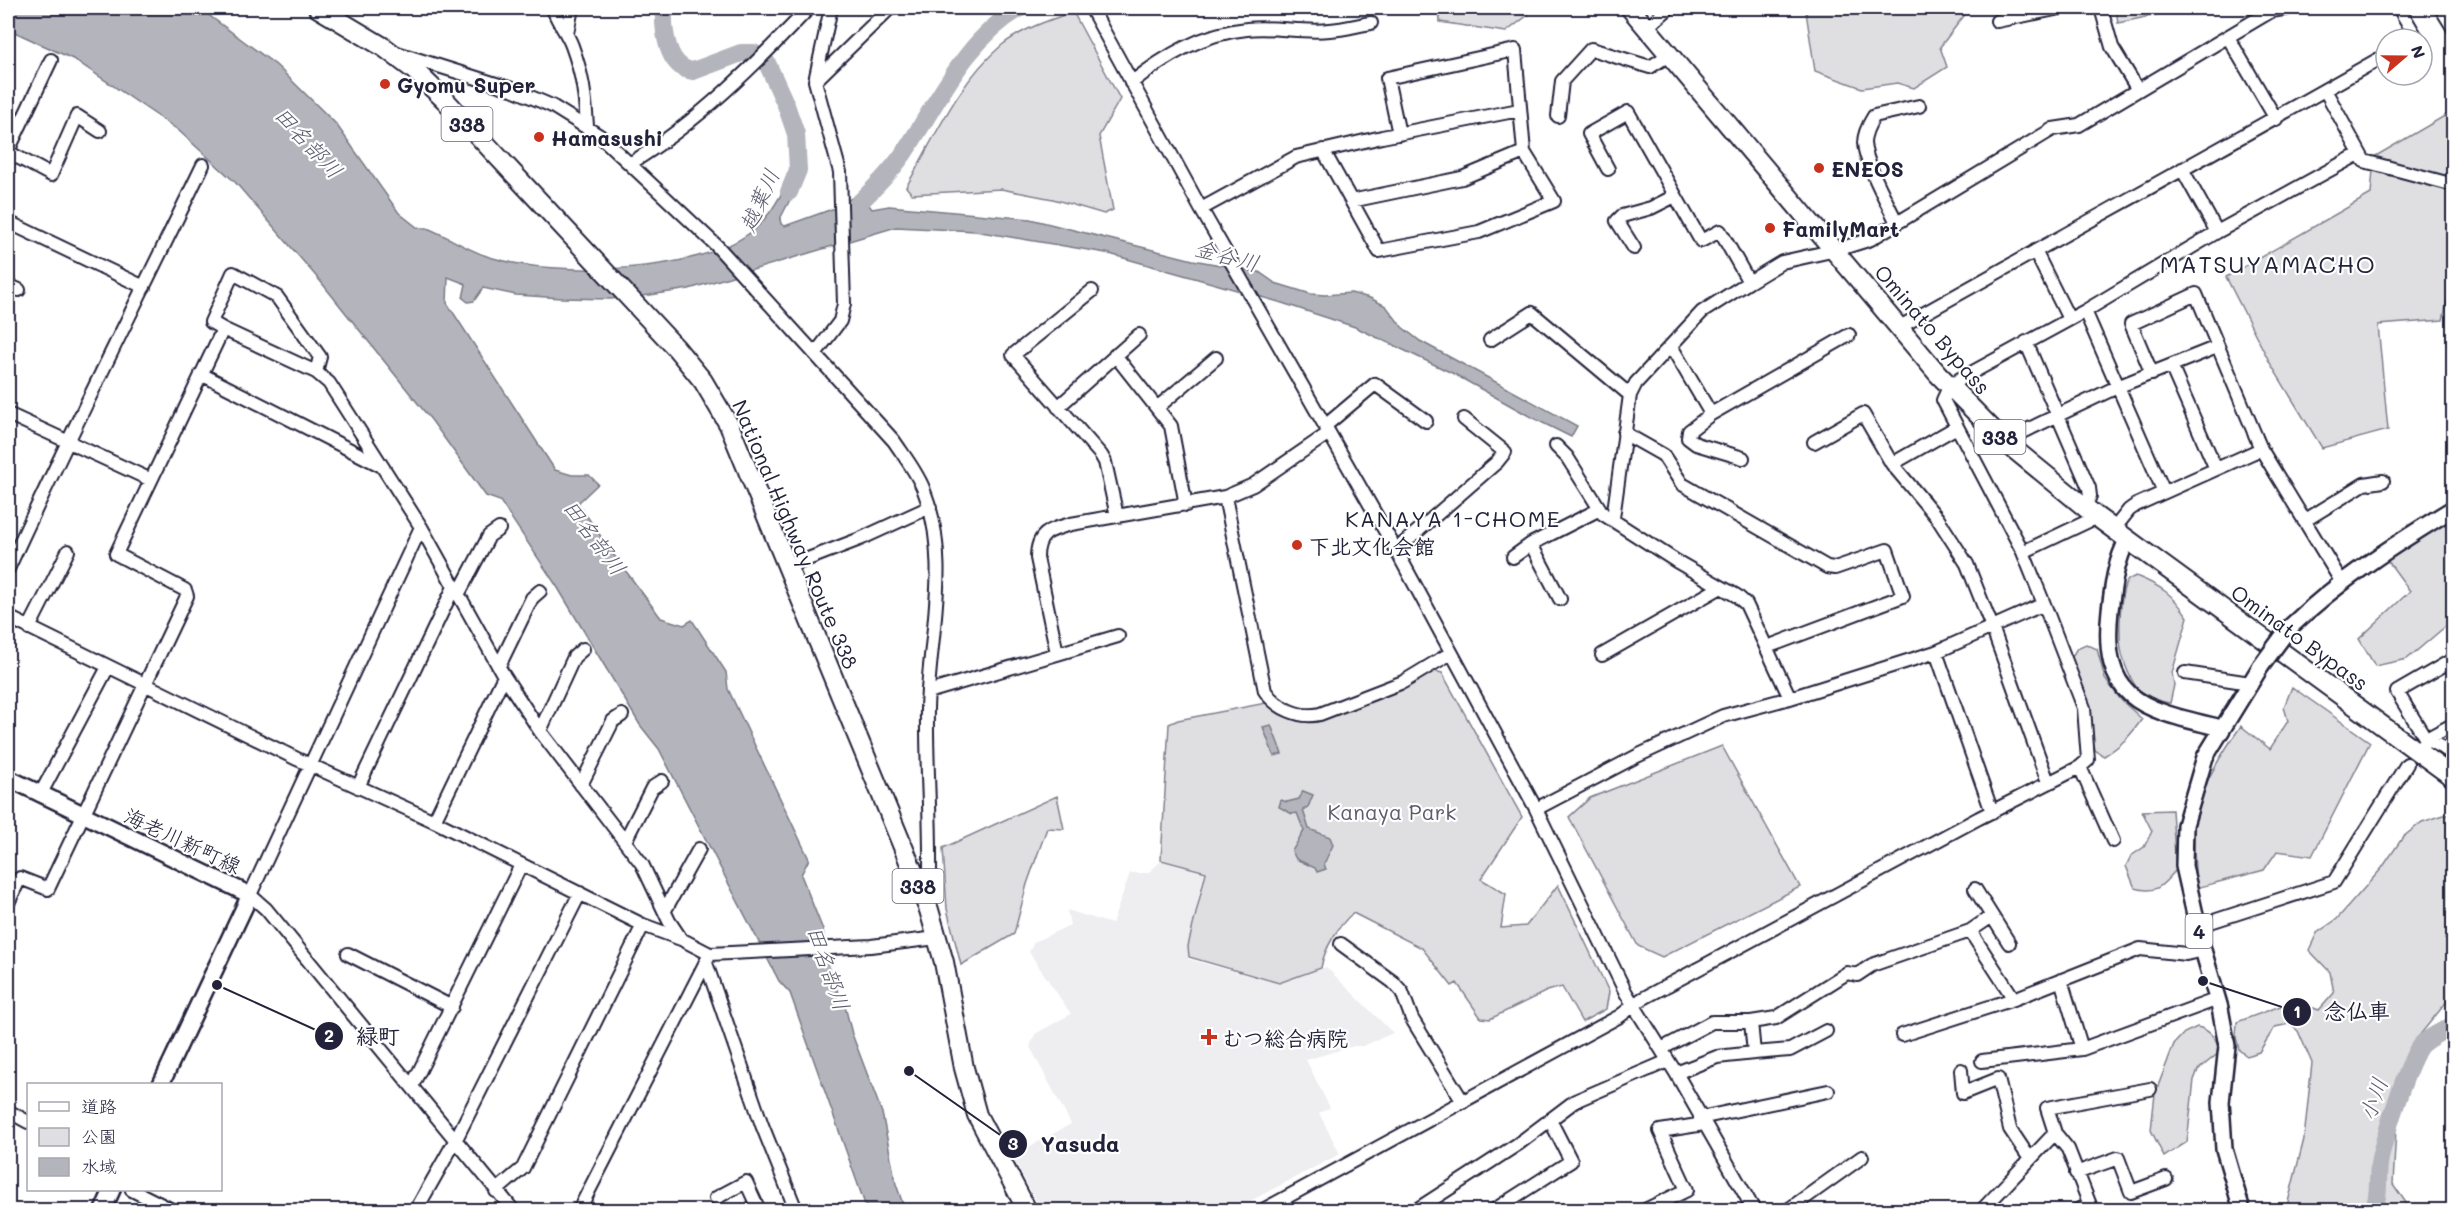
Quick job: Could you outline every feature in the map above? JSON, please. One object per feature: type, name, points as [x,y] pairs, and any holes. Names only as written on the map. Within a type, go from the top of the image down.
[{"type":"highway","name":"National Highway Route 338","points":[[318,8],[385,48],[414,70],[445,100],[598,262],[703,381],[729,425],[929,910],[938,938],[964,1068],[977,1115],[1027,1210]]},
{"type":"highway","name":"Ominato Bypass","points":[[1630,8],[1949,387],[2004,441],[2091,513],[2454,778]]},
{"type":"main road","name":"4","points":[[2242,1210],[2224,1149],[2221,1102],[2227,1046],[2218,999],[2184,866],[2185,825],[2205,757],[2250,682],[2289,628],[2341,581],[2382,552],[2454,508]]},
{"type":"main road","points":[[2121,534],[2107,638],[2110,662],[2117,680],[2129,695],[2144,706],[2222,728]]},
{"type":"main road","name":"海老川新町線","points":[[8,778],[250,895],[161,1083]]},
{"type":"main road","points":[[102,1210],[112,1191]]},
{"type":"street","points":[[554,8],[556,20],[567,33],[584,82],[587,126]]},
{"type":"street","points":[[567,33],[572,8]]},
{"type":"street","points":[[631,163],[658,147],[734,82],[809,8]]},
{"type":"street","points":[[815,354],[840,321],[844,304],[837,155],[816,81],[831,8]]},
{"type":"street","points":[[816,81],[890,8]]},
{"type":"street","points":[[1091,8],[1229,259],[1396,550],[1536,809],[1633,1006],[1676,1073],[1754,1210]]},
{"type":"street","points":[[1647,27],[1669,8]]},
{"type":"street","points":[[1997,21],[2060,8]]},
{"type":"street","points":[[2101,8],[2112,46],[2138,90]]},
{"type":"street","points":[[1613,518],[1630,395],[1636,383],[1702,312],[1782,262],[1836,250],[1871,239],[2053,129],[2079,125],[2271,11],[2290,8]]},
{"type":"street","points":[[2399,8],[2410,27]]},
{"type":"street","points":[[2441,8],[2454,29]]},
{"type":"street","points":[[1131,83],[1156,63],[1196,42],[1222,34],[1247,29],[1329,31],[1371,23]]},
{"type":"street","points":[[2228,37],[2276,119]]},
{"type":"street","points":[[385,48],[512,89],[552,105],[587,126],[631,163],[717,246],[894,441],[921,485],[930,507],[937,540],[938,582],[928,692],[932,865],[929,910]]},
{"type":"street","points":[[1558,117],[1562,81],[1591,49],[1650,67],[1669,55]]},
{"type":"street","points":[[1323,150],[1379,251],[1479,232],[1554,201],[1524,152],[1515,50],[1387,78],[1399,134]]},
{"type":"street","points":[[51,60],[8,152],[51,175],[77,116],[100,131]]},
{"type":"street","points":[[1900,327],[2276,119],[2374,62]]},
{"type":"street","points":[[2325,90],[2364,161],[2454,185]]},
{"type":"street","points":[[1897,223],[1864,144],[1866,131],[1874,116],[1919,106]]},
{"type":"street","points":[[1201,209],[1296,157],[1519,110]]},
{"type":"street","points":[[1608,169],[1589,134],[1628,112],[1701,241],[1720,231],[1749,282]]},
{"type":"street","points":[[1351,201],[1462,178],[1524,152]]},
{"type":"street","points":[[1263,1210],[1463,1102],[1633,1006],[2048,782],[2080,767],[2088,760],[2084,708],[2044,604],[2023,552],[1955,428],[1943,400],[1944,393],[1949,387],[2085,311],[2217,232],[2359,154]]},
{"type":"street","points":[[8,569],[66,441],[203,165]]},
{"type":"street","points":[[2182,169],[2217,232]]},
{"type":"street","points":[[1634,248],[1617,220],[1622,216],[1651,208],[1675,196]]},
{"type":"street","points":[[8,222],[144,287]]},
{"type":"street","points":[[2035,251],[2069,319]]},
{"type":"street","points":[[316,372],[320,357],[277,297],[233,273],[211,322],[316,372],[329,383],[421,527],[502,671],[540,731],[642,864],[681,939]]},
{"type":"street","points":[[1092,291],[1013,355],[1105,462],[1116,516]]},
{"type":"street","points":[[2152,374],[2131,324],[2196,294],[2261,449],[2341,581]]},
{"type":"street","points":[[2085,311],[2164,492]]},
{"type":"street","points":[[1490,340],[1532,313],[1630,395]]},
{"type":"street","points":[[8,903],[20,878],[48,889],[187,596],[185,590],[116,554],[223,329]]},
{"type":"street","points":[[1058,407],[1139,334]]},
{"type":"street","points":[[1743,458],[1696,444],[1688,438],[1689,431],[1711,414],[1849,335]]},
{"type":"street","points":[[2023,552],[2091,513],[2089,488],[2026,342]]},
{"type":"street","points":[[1671,346],[1711,414]]},
{"type":"street","points":[[2004,441],[2117,387],[2217,347]]},
{"type":"street","points":[[1115,355],[1171,426],[1186,505]]},
{"type":"street","points":[[1158,407],[1216,358]]},
{"type":"street","points":[[2170,366],[2216,469]]},
{"type":"street","points":[[201,374],[382,466]]},
{"type":"street","points":[[1056,653],[1037,558],[1040,538],[1057,528],[1225,497],[1253,485],[1327,430],[1375,384],[1426,421]]},
{"type":"street","points":[[8,414],[151,480]]},
{"type":"street","points":[[1814,442],[1863,414],[1892,464],[1938,519],[1966,564],[1992,627],[2048,782]]},
{"type":"street","points":[[1396,550],[1497,462],[1505,452],[1464,418]]},
{"type":"street","points":[[1892,464],[1955,428]]},
{"type":"street","points":[[1624,433],[1663,455],[1682,484],[1827,567],[1835,568],[1887,550],[1903,596],[1767,647]]},
{"type":"street","points":[[1556,446],[1567,457],[1598,510],[1746,604],[1790,698]]},
{"type":"street","points":[[2121,534],[2129,510],[2261,449]]},
{"type":"street","points":[[2304,521],[2364,484],[2383,481]]},
{"type":"street","points":[[1225,497],[1265,691],[1268,696],[1289,711],[1306,716],[1320,714],[1403,682],[1451,652]]},
{"type":"street","points":[[787,567],[850,544],[930,507]]},
{"type":"street","points":[[1514,556],[1531,544],[1598,510]]},
{"type":"street","points":[[421,527],[250,895],[266,909],[513,1210]]},
{"type":"street","points":[[358,787],[456,591],[489,537],[499,529]]},
{"type":"street","points":[[1531,544],[1560,600]]},
{"type":"street","points":[[29,628],[68,551]]},
{"type":"street","points":[[1602,655],[1721,587]]},
{"type":"street","points":[[434,821],[502,671],[532,598],[540,591]]},
{"type":"street","points":[[1536,809],[1637,756],[1723,716],[1790,698],[1936,652],[2044,604]]},
{"type":"street","points":[[8,617],[145,685],[434,821],[643,925],[681,939],[708,959],[762,1125],[796,1210]]},
{"type":"street","points":[[928,692],[1118,636]]},
{"type":"street","points":[[540,731],[574,657],[583,649]]},
{"type":"street","points":[[1936,652],[1992,812]]},
{"type":"street","points":[[2454,659],[2397,692],[2425,741],[2454,754]]},
{"type":"street","points":[[40,795],[108,667]]},
{"type":"street","points":[[2185,673],[2250,682]]},
{"type":"street","points":[[581,785],[613,721],[622,715]]},
{"type":"street","points":[[2425,741],[2454,724]]},
{"type":"street","points":[[2198,926],[2334,882],[2407,764]]},
{"type":"street","points":[[2080,767],[2113,841]]},
{"type":"street","points":[[626,841],[652,788],[662,781]]},
{"type":"street","points":[[665,910],[699,849]]},
{"type":"street","points":[[412,1086],[521,865]]},
{"type":"street","points":[[1975,889],[2009,943]]},
{"type":"street","points":[[416,1210],[455,1142],[580,893]]},
{"type":"street","points":[[1660,1049],[1712,1022],[1751,1022],[1776,1018],[1847,973],[1857,975],[1872,965],[1970,931],[1992,916]]},
{"type":"street","points":[[496,1191],[523,1168],[643,925]]},
{"type":"street","points":[[1970,931],[2014,999]]},
{"type":"street","points":[[708,959],[750,953],[871,946],[938,938]]},
{"type":"street","points":[[1341,944],[1393,982],[1402,992],[1412,1019],[1463,1102]]},
{"type":"street","points":[[1902,1035],[2014,999],[2139,950],[2186,954],[2204,950]]},
{"type":"street","points":[[348,954],[452,1007]]},
{"type":"street","points":[[579,1210],[708,959]]},
{"type":"street","points":[[2061,980],[2082,1049]]},
{"type":"street","points":[[1982,1061],[2082,1049],[2218,999]]},
{"type":"street","points":[[1751,1022],[1754,1053]]},
{"type":"street","points":[[1676,1073],[1717,1057],[1790,1050],[1826,1031]]},
{"type":"street","points":[[1416,1210],[1518,1144],[1575,1101],[1668,1061]]},
{"type":"street","points":[[1961,1070],[1963,1093],[1998,1079],[2010,1129],[2030,1159]]},
{"type":"street","points":[[2078,1210],[2090,1205],[2068,1149],[2055,1132],[2047,1108],[2150,1089]]},
{"type":"street","points":[[1645,1210],[1687,1190],[1660,1131],[1828,1091]]},
{"type":"street","points":[[8,1111],[27,1121]]},
{"type":"street","points":[[1494,1210],[1571,1161],[1550,1120]]},
{"type":"street","points":[[1982,1210],[2055,1132]]},
{"type":"street","points":[[1788,1210],[1862,1157]]},
{"type":"street","points":[[2076,1173],[2118,1158],[2131,1191],[2166,1179]]},
{"type":"street","points":[[716,1198],[746,1182],[759,1210]]},
{"type":"street","points":[[134,1191],[172,1210]]},
{"type":"shaded area","name":"むつ総合病院","points":[[1161,861],[1204,873],[1188,944],[1188,959],[1279,984],[1326,967],[1393,1033],[1363,1046],[1354,1046],[1306,1060],[1330,1108],[1319,1113],[1340,1154],[1233,1210],[1041,1210],[1012,1156],[1071,1124],[1030,1047],[1035,1034],[1071,1014],[1029,952],[1034,942],[1070,925],[1067,910],[1112,924],[1130,873],[1148,873]]},
{"type":"green space","points":[[1418,8],[1532,8],[1528,15],[1506,32],[1440,22],[1439,10]]},
{"type":"green space","points":[[1814,8],[1970,8],[1940,47],[1947,67],[1914,88],[1897,83],[1862,88],[1815,71],[1806,12]]},
{"type":"green space","points":[[2116,8],[2187,8],[2118,23]]},
{"type":"green space","points":[[1073,12],[1120,99],[1099,136],[1113,210],[1104,214],[1053,199],[1001,189],[912,194],[906,187],[948,112],[972,76],[986,60],[1018,34]]},
{"type":"green space","points":[[2453,111],[2453,275],[2443,320],[2378,325],[2388,430],[2322,448],[2270,363],[2226,277],[2371,194],[2374,157]]},
{"type":"green space","points":[[2453,514],[2453,620],[2407,659],[2375,666],[2359,639],[2410,591],[2385,557]]},
{"type":"green space","points":[[2136,576],[2166,592],[2188,617],[2172,673],[2174,685],[2170,703],[2150,698],[2140,691],[2131,677],[2122,654],[2121,603],[2125,585],[2128,580]]},
{"type":"green space","points":[[2086,644],[2097,649],[2105,679],[2121,700],[2142,719],[2125,740],[2104,756],[2095,750],[2088,703],[2071,658],[2077,648]]},
{"type":"green space","name":"Kanaya Park","points":[[1434,671],[1442,673],[1522,817],[1481,879],[1506,894],[1501,928],[1526,926],[1558,885],[1609,992],[1606,1009],[1582,1022],[1562,987],[1547,991],[1490,1019],[1481,1018],[1457,983],[1452,986],[1422,948],[1353,913],[1332,938],[1321,968],[1279,983],[1189,957],[1188,946],[1206,872],[1161,860],[1169,724],[1178,720],[1266,703],[1302,722],[1315,721],[1406,688]]},
{"type":"green space","points":[[2292,687],[2370,742],[2312,856],[2277,851],[2264,870],[2196,888],[2195,822],[2199,802],[2208,779],[2241,726],[2270,749],[2288,721],[2284,707]]},
{"type":"green space","points":[[1722,746],[1800,887],[1662,957],[1638,946],[1569,817],[1590,798]]},
{"type":"green space","points":[[1057,796],[1064,829],[1047,828],[1027,884],[1014,934],[961,965],[947,909],[943,848]]},
{"type":"green space","points":[[2172,810],[2176,870],[2159,887],[2149,890],[2135,888],[2126,866],[2131,856],[2144,847],[2152,831],[2142,811]]},
{"type":"green space","points":[[2444,815],[2453,815],[2453,923],[2445,939],[2453,945],[2453,994],[2410,1047],[2398,1092],[2393,1184],[2411,1210],[2286,1210],[2304,1139],[2312,1063],[2298,1031],[2289,1024],[2275,1027],[2259,1052],[2247,1056],[2239,1050],[2236,1037],[2237,1022],[2294,1001],[2319,1010],[2334,993],[2330,972],[2309,950],[2317,933],[2337,919],[2382,868],[2403,837],[2422,822]]},
{"type":"green space","points":[[2197,1027],[2206,1030],[2212,1036],[2220,1052],[2198,1070],[2194,1080],[2187,1142],[2164,1157],[2151,1130],[2155,1094],[2174,1044],[2184,1033]]},
{"type":"water","name":"田名部川","points":[[8,8],[199,8],[276,65],[336,124],[399,213],[418,228],[427,228],[493,258],[553,268],[588,269],[662,264],[696,256],[727,246],[751,232],[764,220],[793,174],[798,170],[799,182],[780,219],[781,224],[785,226],[835,208],[860,193],[872,209],[889,206],[1030,219],[1193,260],[1259,272],[1275,283],[1311,294],[1351,293],[1370,298],[1386,306],[1402,327],[1420,341],[1577,426],[1571,437],[1454,374],[1355,327],[1279,302],[1106,253],[975,231],[896,227],[689,289],[610,299],[516,295],[483,288],[474,301],[468,302],[463,298],[466,284],[448,277],[447,303],[555,470],[572,475],[589,475],[598,484],[578,503],[610,550],[661,618],[684,625],[692,620],[726,672],[728,689],[809,859],[801,875],[823,930],[831,979],[844,1002],[852,1034],[882,1113],[896,1184],[905,1210],[867,1210],[790,993],[779,981],[659,749],[640,725],[558,588],[500,501],[486,496],[432,421],[321,282],[235,182],[178,130],[75,60],[8,29]]},
{"type":"water","points":[[1271,725],[1282,754],[1274,756],[1263,727]]},
{"type":"water","points":[[1303,791],[1313,795],[1308,807],[1303,810],[1309,829],[1330,837],[1333,845],[1324,864],[1326,869],[1317,872],[1315,868],[1296,859],[1292,851],[1304,831],[1297,813],[1292,814],[1279,807],[1281,800],[1287,802],[1299,799]]},
{"type":"waterway","name":"越葉川","points":[[664,8],[664,26],[668,46],[677,63],[684,68],[693,71],[741,53],[754,53]]},
{"type":"waterway","name":"金谷川","points":[[848,214],[878,185],[898,161],[954,73],[983,37],[1020,8]]},
{"type":"waterway","name":"越葉川","points":[[767,63],[796,134],[798,170],[789,192]]},
{"type":"waterway","name":"小川","points":[[2373,1210],[2381,1155],[2390,1121],[2410,1065],[2422,1044],[2454,1025]]},
{"type":"place","name":"Gyomu Super","points":[[385,84]]},
{"type":"place","name":"Hamasushi","points":[[539,137]]},
{"type":"place","name":"ENEOS","points":[[1819,168]]},
{"type":"place","name":"FamilyMart","points":[[1770,228]]},
{"type":"place","name":"下北文化会館","points":[[1297,545]]},
{"type":"place","name":"念仏車","points":[[2203,981]]},
{"type":"place","name":"緑町","points":[[217,985]]},
{"type":"place","name":"むつ総合病院","points":[[1209,1037]]},
{"type":"place","name":"Yasuda","points":[[909,1071]]},
{"type":"district","name":"MATSUYAMACHO","points":[[2268,263]]},
{"type":"district","name":"KANAYA 1-CHOME","points":[[1453,518]]}]
